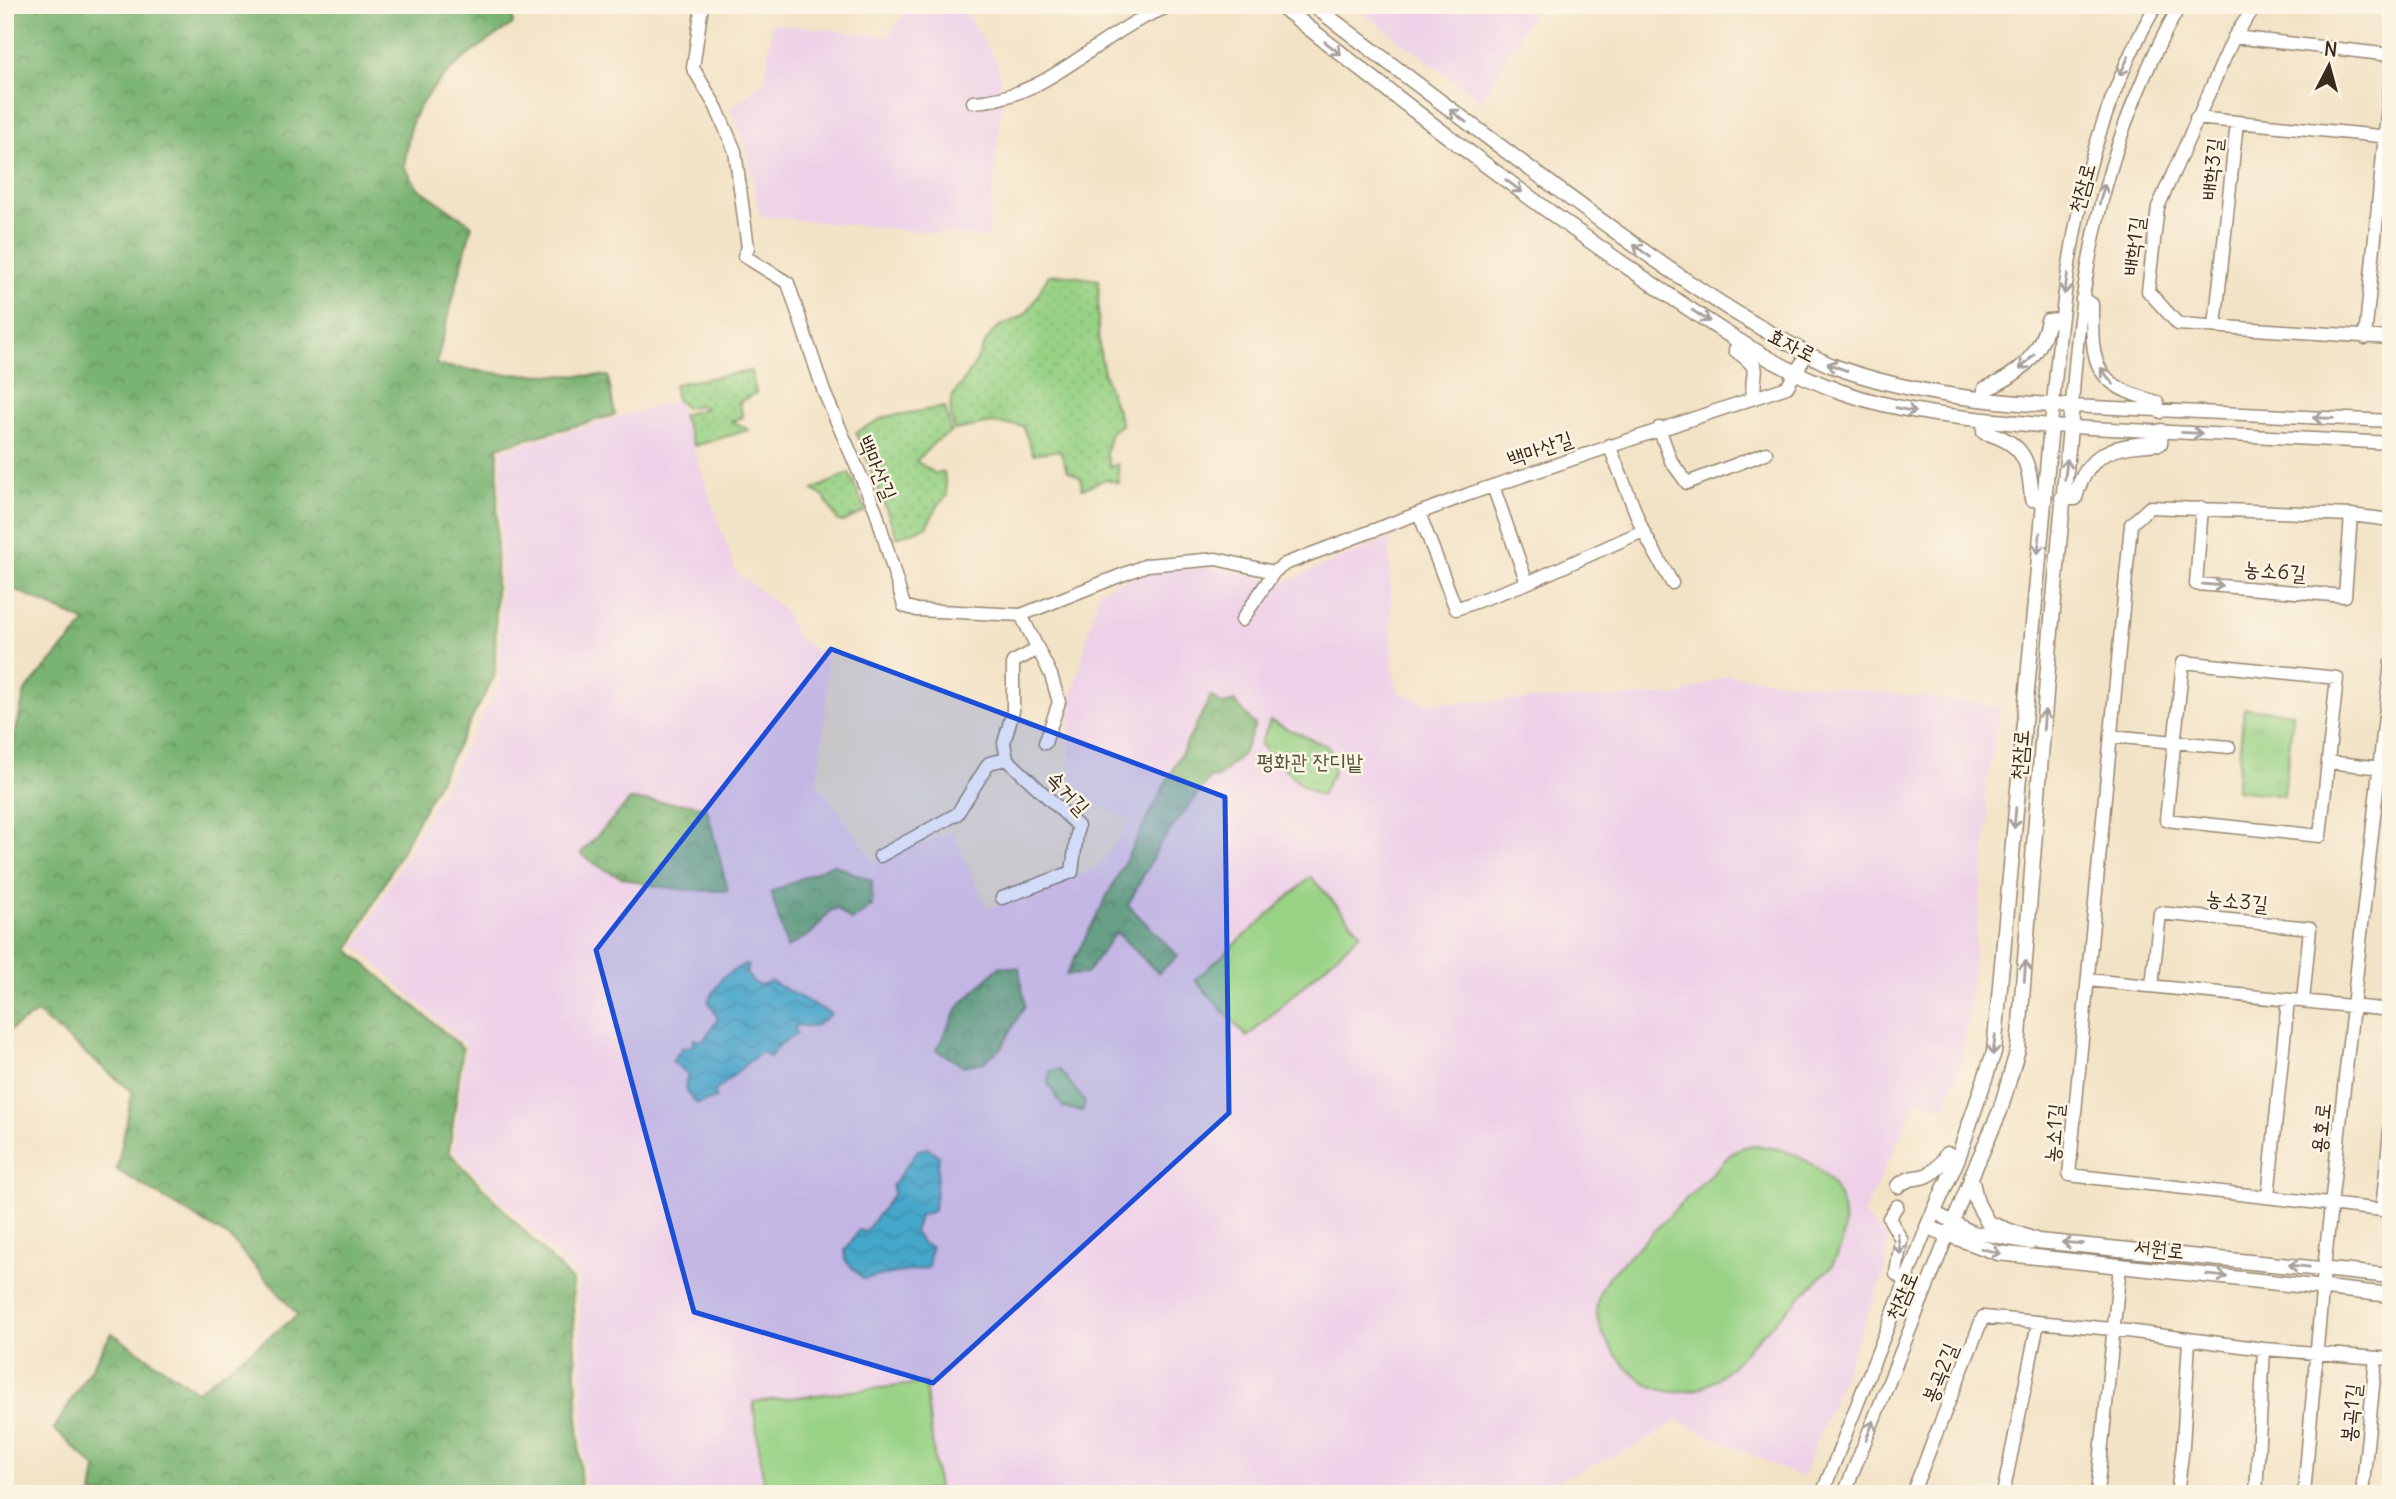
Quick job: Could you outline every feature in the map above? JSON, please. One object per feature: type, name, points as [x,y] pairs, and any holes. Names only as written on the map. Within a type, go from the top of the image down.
[{"type":"main road","name":"효자로","points":[[1280,5],[1394,95],[1587,240],[1741,342],[1796,372],[1868,401],[1916,412],[2051,426]]},
{"type":"main road","name":"효자로","points":[[1313,5],[1498,146],[1676,275],[1754,325],[1807,354],[1832,366],[1902,387],[2053,406],[2072,406]]},
{"type":"main road","points":[[1984,398],[1985,389],[2002,382],[2030,360],[2039,347],[2048,321],[2060,320]]},
{"type":"main road","points":[[1741,342],[1736,350],[1752,361],[1757,373],[1754,397]]},
{"type":"main road","name":"천잠로","points":[[1971,1177],[2000,1111],[2018,1049],[2062,498],[2072,406]]},
{"type":"main road","points":[[1985,421],[1984,432],[1997,436],[2020,451],[2030,466],[2032,499],[2043,500]]},
{"type":"main road","name":"천잠로","points":[[1927,1227],[1958,1158],[1994,1052],[2051,426]]},
{"type":"main road","points":[[2062,498],[2075,498],[2078,484],[2097,457],[2119,445],[2160,443],[2161,431]]},
{"type":"main road","points":[[1898,1186],[1906,1179],[1924,1178],[1939,1168],[1947,1154],[1958,1158]]},
{"type":"main road","points":[[1971,1177],[1977,1203],[1988,1223],[2039,1241]]},
{"type":"main road","name":"서원로","points":[[1927,1227],[1952,1230],[1998,1253],[2391,1295]]},
{"type":"main road","name":"서원로","points":[[2039,1241],[2391,1276]]},
{"type":"street","name":"백마산길","points":[[702,5],[692,68],[716,107],[735,150],[748,248],[744,256],[788,283],[824,392],[876,512],[904,606],[917,610],[1021,614],[1147,565],[1216,559],[1274,572]]},
{"type":"street","points":[[973,102],[996,101],[1048,80],[1137,21],[1172,5]]},
{"type":"street","name":"천잠로","points":[[2051,426],[2060,320],[2078,205],[2087,169],[2118,80],[2156,5]]},
{"type":"street","name":"천잠로","points":[[2072,406],[2082,299],[2093,228],[2113,153],[2141,79],[2180,5]]},
{"type":"street","name":"배학3길","points":[[2158,207],[2234,37],[2256,5]]},
{"type":"street","points":[[2234,37],[2391,55]]},
{"type":"street","points":[[2365,338],[2387,137],[2391,74]]},
{"type":"street","name":"배학3길","points":[[2196,118],[2387,137]]},
{"type":"street","name":"배학3길","points":[[2215,326],[2237,122]]},
{"type":"street","name":"배학1길","points":[[2158,207],[2148,291],[2178,324],[2391,338]]},
{"type":"street","points":[[2082,299],[2092,304],[2091,346],[2105,377],[2133,395],[2157,402],[2160,412]]},
{"type":"street","name":"백마산길","points":[[1242,620],[1274,572],[1284,564],[1609,445],[1787,387],[1807,354]]},
{"type":"street","name":"효자로","points":[[2072,406],[2391,421]]},
{"type":"street","name":"효자로","points":[[2051,426],[2391,443]]},
{"type":"street","points":[[1659,428],[1671,461],[1687,483],[1766,453]]},
{"type":"street","points":[[1609,445],[1643,531],[1672,583]]},
{"type":"street","points":[[1493,486],[1527,583]]},
{"type":"street","points":[[2391,520],[2351,515],[2150,507],[2131,524],[2088,980],[2391,1010]]},
{"type":"street","name":"농소6길","points":[[2202,508],[2196,584],[2345,596],[2351,515]]},
{"type":"street","points":[[1419,513],[1456,609],[1527,583],[1643,531]]},
{"type":"street","name":"속거길","points":[[1021,614],[1059,702],[1045,743]]},
{"type":"street","points":[[880,856],[957,814],[989,764],[1007,760],[1004,743],[1013,711],[1013,662],[1038,649]]},
{"type":"street","points":[[2183,662],[2337,678],[2320,836],[2166,820],[2174,742],[2183,662]]},
{"type":"street","name":"용호로","points":[[2304,1494],[2324,1269],[2385,768],[2391,662]]},
{"type":"street","points":[[2111,736],[2229,747]]},
{"type":"street","name":"속거길","points":[[1002,898],[1072,872],[1078,826],[1007,760]]},
{"type":"street","points":[[2328,762],[2385,768]]},
{"type":"street","name":"농소3길","points":[[2152,986],[2160,913],[2187,915],[2311,928],[2303,1001]]},
{"type":"street","name":"농소1길","points":[[2088,980],[2070,1175],[2386,1210]]},
{"type":"street","points":[[2268,1197],[2288,1000]]},
{"type":"street","points":[[2386,1210],[2391,1121]]},
{"type":"street","name":"천잠로","points":[[1844,1494],[1971,1177]]},
{"type":"street","points":[[1897,1206],[1889,1218],[1901,1239],[1896,1274],[1905,1281]]},
{"type":"street","name":"서원로","points":[[1934,1212],[1952,1230],[2030,1243],[2039,1241]]},
{"type":"street","name":"천잠로","points":[[1822,1494],[1927,1227]]},
{"type":"street","points":[[2097,1494],[2120,1266]]},
{"type":"street","name":"봉곡2길","points":[[1912,1494],[1983,1317],[2112,1329],[2264,1349],[2317,1351]]},
{"type":"street","points":[[2003,1494],[2038,1323]]},
{"type":"street","points":[[2177,1494],[2183,1447],[2189,1340]]},
{"type":"street","points":[[2256,1494],[2264,1349]]},
{"type":"street","name":"봉곡1길","points":[[2317,1351],[2391,1359]]},
{"type":"street","name":"봉곡1길","points":[[2362,1494],[2376,1358]]},
{"type":"highlighted area","points":[[831,649],[1225,797],[1229,1113],[933,1383],[694,1312],[596,950]]},
{"type":"shaded area","points":[[910,5],[958,5],[964,10],[998,63],[1002,100],[988,238],[759,216],[749,158],[730,108],[765,81],[772,23],[888,37]]},
{"type":"shaded area","points":[[1352,5],[1537,5],[1481,101]]},
{"type":"shaded area","points":[[677,401],[736,572],[785,611],[796,637],[827,657],[826,709],[817,782],[876,863],[952,831],[988,909],[1099,867],[1130,820],[1070,793],[1069,710],[1099,590],[1145,571],[1199,565],[1285,582],[1389,538],[1393,671],[1399,692],[1425,703],[1678,695],[1728,675],[2001,706],[1984,796],[1989,815],[1963,1060],[1945,1107],[1917,1100],[1863,1215],[1888,1239],[1885,1272],[1802,1478],[1678,1421],[1640,1444],[1552,1483],[1556,1494],[585,1494],[578,1279],[454,1151],[466,1046],[356,946],[500,683],[501,450]]},
{"type":"green space","points":[[5,5],[513,5],[513,24],[471,53],[444,76],[422,102],[409,135],[404,166],[417,187],[472,225],[436,365],[503,374],[608,376],[615,415],[498,447],[495,675],[349,950],[463,1048],[449,1152],[572,1281],[581,1494],[92,1494],[96,1468],[54,1429],[112,1333],[197,1391],[298,1315],[230,1238],[117,1170],[132,1092],[37,1013],[5,1033],[5,777],[25,691],[86,622],[5,585]]},
{"type":"green space","points":[[1049,275],[1099,280],[1100,352],[1107,383],[1121,421],[1121,425],[1111,432],[1106,452],[1110,467],[1118,464],[1119,483],[1106,479],[1082,489],[1081,478],[1067,470],[1060,450],[1033,454],[1023,426],[991,423],[954,430],[951,400],[988,339],[999,327],[1027,312]]},
{"type":"green space","points":[[751,371],[756,393],[739,402],[743,417],[732,421],[749,430],[694,446],[682,415],[706,408],[700,405],[685,408],[676,399],[674,384]]},
{"type":"green space","points":[[945,407],[951,432],[935,442],[916,461],[936,474],[944,472],[947,496],[939,504],[926,527],[897,537],[856,432],[885,417]]},
{"type":"green space","points":[[849,473],[866,511],[843,522],[838,521],[824,497],[813,490]]},
{"type":"green space","points":[[1211,696],[1223,705],[1234,701],[1255,725],[1243,754],[1216,779],[1211,777],[1160,844],[1128,905],[1178,956],[1158,973],[1116,932],[1086,974],[1066,975]]},
{"type":"green space","points":[[2244,708],[2293,713],[2284,796],[2236,790]]},
{"type":"green space","name":"평화관 잔디밭","points":[[1270,721],[1329,747],[1334,771],[1321,796],[1304,787],[1260,745]]},
{"type":"green space","points":[[630,800],[692,804],[707,809],[728,891],[650,885],[613,874],[581,853]]},
{"type":"green space","points":[[833,864],[872,881],[872,906],[852,921],[837,909],[831,910],[812,933],[787,948],[771,892]]},
{"type":"green space","points":[[1311,877],[1361,933],[1247,1037],[1195,980]]},
{"type":"green space","points":[[1000,966],[1019,968],[1025,1005],[1002,1047],[984,1062],[964,1066],[936,1050],[959,1006]]},
{"type":"green space","points":[[1060,1070],[1085,1103],[1082,1111],[1063,1107],[1048,1083],[1050,1071]]},
{"type":"green space","points":[[1756,1146],[1800,1157],[1818,1169],[1832,1184],[1841,1202],[1844,1222],[1841,1244],[1831,1267],[1714,1381],[1692,1390],[1677,1392],[1651,1386],[1628,1369],[1609,1345],[1597,1319],[1599,1295],[1608,1277],[1731,1154],[1744,1147]]},
{"type":"green space","points":[[925,1383],[938,1489],[900,1494],[765,1494],[753,1402]]},
{"type":"water","points":[[745,964],[749,966],[746,973],[753,982],[760,985],[771,981],[831,1014],[814,1027],[798,1025],[794,1029],[797,1034],[779,1045],[770,1057],[763,1052],[715,1091],[716,1098],[697,1104],[686,1090],[688,1074],[672,1061],[682,1048],[692,1046],[694,1039],[703,1041],[718,1018],[708,1001],[723,977]]},
{"type":"water","points":[[928,1148],[939,1156],[934,1211],[920,1215],[914,1232],[923,1244],[931,1247],[928,1268],[863,1279],[845,1260],[845,1250],[859,1230],[865,1232],[894,1193],[892,1186],[918,1150]]}]
